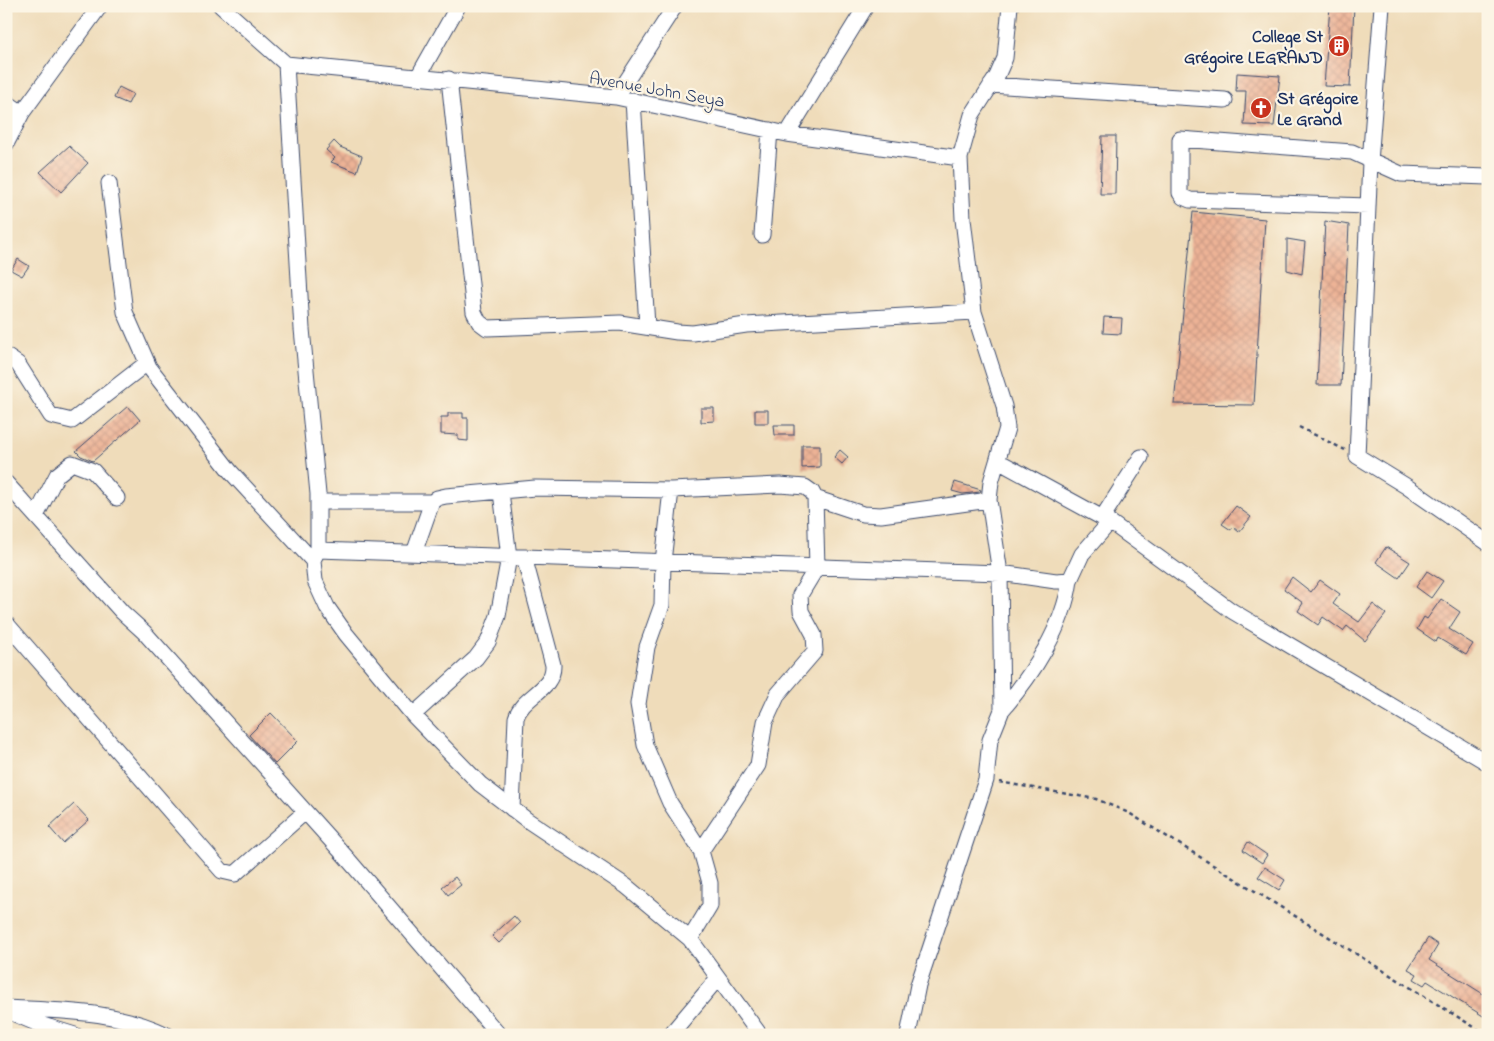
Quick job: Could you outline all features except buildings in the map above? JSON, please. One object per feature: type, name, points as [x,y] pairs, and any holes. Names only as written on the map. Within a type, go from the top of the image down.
[{"type":"street","points":[[6,144],[22,112],[100,6]]},
{"type":"street","points":[[221,6],[286,64],[302,328],[318,502],[315,580],[327,607],[346,634],[413,715],[480,784],[512,809],[626,886],[690,939],[760,1035]]},
{"type":"street","points":[[420,75],[458,6]]},
{"type":"street","points":[[616,97],[675,6]]},
{"type":"street","points":[[787,134],[866,6]]},
{"type":"street","points":[[1002,710],[1000,573],[989,500],[991,482],[1007,428],[1004,406],[974,312],[964,219],[960,158],[972,115],[991,86],[1005,58],[1010,6]]},
{"type":"street","points":[[1382,6],[1370,162],[1357,456],[1406,486],[1488,543]]},
{"type":"street","name":"Avenue John Seya","points":[[286,64],[420,75],[555,92],[616,97],[787,134],[960,158]]},
{"type":"street","points":[[450,79],[474,312],[480,322],[487,328],[620,323],[677,332],[693,332],[746,325],[974,312]]},
{"type":"street","points":[[991,86],[1225,100]]},
{"type":"street","points":[[633,100],[647,326]]},
{"type":"street","points":[[6,102],[22,112]]},
{"type":"street","points":[[762,235],[770,130]]},
{"type":"street","points":[[1368,206],[1190,200],[1183,197],[1180,193],[1180,139],[1352,152],[1370,162],[1401,174],[1488,178]]},
{"type":"street","points":[[109,183],[125,312],[148,367],[230,471],[315,556],[414,554],[517,557],[1000,573],[1056,581],[1070,580]]},
{"type":"street","points":[[6,356],[18,364],[51,416],[72,421],[142,366],[148,367]]},
{"type":"street","points":[[908,1035],[918,985],[986,780],[990,740],[1002,710],[1038,660],[1068,598],[1070,580],[1082,554],[1106,520],[1142,457]]},
{"type":"street","points":[[998,461],[1106,520],[1232,611],[1488,763]]},
{"type":"street","points":[[36,516],[57,475],[72,463],[93,471],[117,498]]},
{"type":"street","points":[[6,483],[122,612],[144,632],[305,812],[499,1035]]},
{"type":"street","points":[[414,554],[432,502],[437,498],[446,496],[535,488],[670,490],[780,485],[805,487],[812,492],[815,498],[817,567],[800,595],[801,611],[814,635],[815,651],[778,694],[765,722],[758,765],[701,851]]},
{"type":"street","points":[[670,490],[663,562],[662,605],[647,647],[638,704],[645,745],[670,803],[701,851],[710,883],[710,906],[690,939]]},
{"type":"street","points":[[501,492],[517,557],[553,665],[554,674],[550,682],[518,709],[512,809]]},
{"type":"street","points":[[815,498],[863,514],[881,515],[989,500]]},
{"type":"street","points":[[318,502],[432,502]]},
{"type":"street","points":[[413,715],[476,658],[488,642],[517,557]]},
{"type":"street","points":[[6,623],[222,871],[235,874],[305,812]]},
{"type":"street","points":[[670,1035],[718,978]]},
{"type":"street","points":[[6,1009],[36,1023],[75,1035]]},
{"type":"street","points":[[6,1009],[90,1012],[129,1020],[167,1035]]},
{"type":"path","points":[[1299,427],[1357,456]]},
{"type":"path","points":[[986,780],[1096,799],[1129,813],[1488,1035]]},
{"type":"place","name":"College St Grégoire LEGRAND","points":[[1339,46]]},
{"type":"place","name":"St Grégoire Le Grand","points":[[1261,108]]}]
